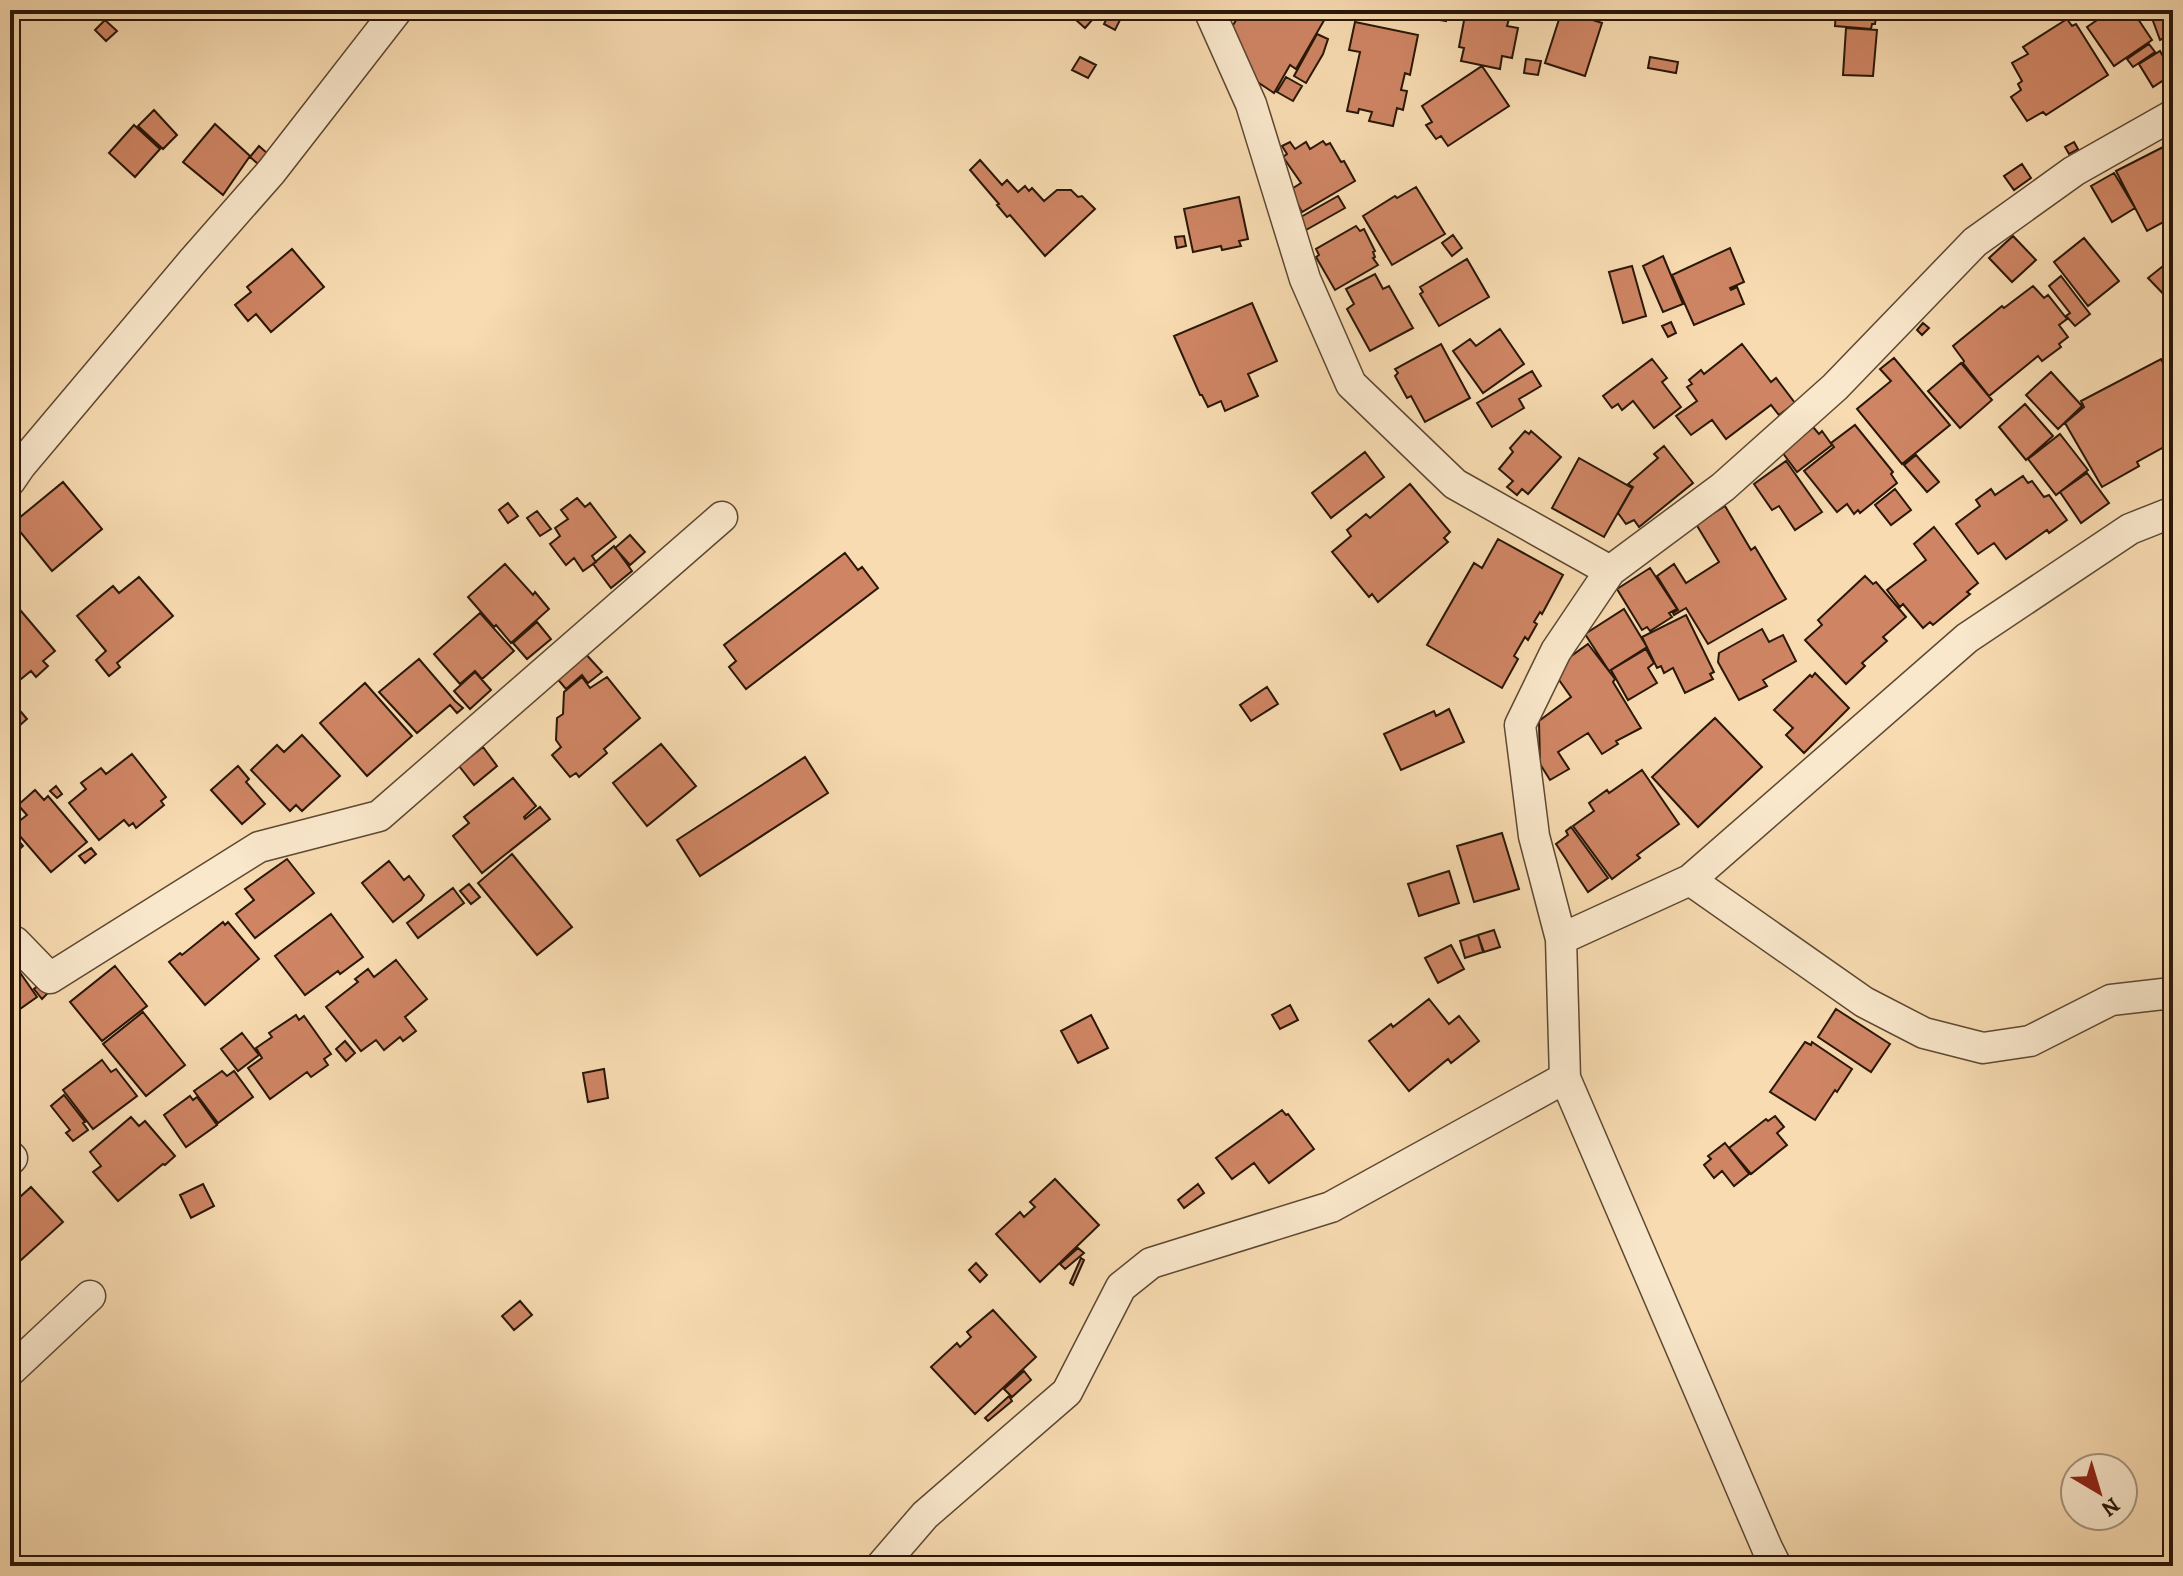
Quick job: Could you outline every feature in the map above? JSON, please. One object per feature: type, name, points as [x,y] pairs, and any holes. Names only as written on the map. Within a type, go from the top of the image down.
[{"type":"street","points":[[10,481],[271,172],[397,10]]},
{"type":"street","points":[[1209,10],[1251,104],[1305,279],[1351,384],[1455,484],[1610,571]]},
{"type":"street","points":[[1776,1566],[1565,1078],[1561,939],[1534,836],[1520,725],[1556,651],[1610,571],[1723,487],[1835,387],[1975,242],[2074,171],[2173,115]]},
{"type":"street","points":[[1561,939],[1690,880],[1967,638],[2130,529],[2173,512]]},
{"type":"street","points":[[10,946],[15,942],[50,978],[259,847],[379,816],[722,517]]},
{"type":"street","points":[[1690,880],[1864,1002],[1924,1033],[1983,1048],[2030,1041],[2111,1000],[2163,994],[2173,996]]},
{"type":"street","points":[[881,1566],[925,1515],[1067,1392],[1121,1287],[1151,1263],[1331,1207],[1565,1078]]},
{"type":"street","points":[[10,1371],[90,1296]]},
{"type":"building","points":[[1065,10],[1101,10],[1085,28]]},
{"type":"building","points":[[1111,10],[1125,10],[1115,30],[1104,24]]},
{"type":"building","points":[[1242,10],[1330,10],[1296,69],[1290,65],[1274,93],[1256,81],[1229,32]]},
{"type":"building","points":[[1436,10],[1448,10],[1446,21],[1434,19]]},
{"type":"building","points":[[1466,10],[1504,10],[1502,17],[1509,19],[1507,26],[1518,28],[1512,58],[1502,56],[1500,69],[1461,61],[1464,48],[1459,47]]},
{"type":"building","points":[[1562,10],[1602,23],[1585,76],[1545,63]]},
{"type":"building","points":[[1836,10],[1877,10],[1875,24],[1871,29],[1835,26]]},
{"type":"building","points":[[2112,10],[2132,10],[2152,40],[2114,66],[2087,27]]},
{"type":"building","points":[[2149,10],[2173,10],[2173,44],[2169,36],[2160,40]]},
{"type":"building","points":[[2067,19],[2072,26],[2076,24],[2108,75],[2046,115],[2043,112],[2027,121],[2011,97],[2021,90],[2018,84],[2022,81],[2012,63],[2028,54],[2023,47]]},
{"type":"building","points":[[105,20],[117,31],[106,41],[95,30]]},
{"type":"building","points":[[1355,22],[1418,35],[1410,75],[1405,73],[1401,90],[1407,91],[1403,110],[1397,108],[1393,126],[1369,121],[1372,112],[1359,109],[1358,113],[1347,111],[1360,52],[1349,50]]},
{"type":"building","points":[[1846,28],[1877,30],[1873,76],[1843,75]]},
{"type":"building","points":[[1317,34],[1328,39],[1306,83],[1294,76]]},
{"type":"building","points":[[2149,44],[2155,52],[2133,67],[2127,59]]},
{"type":"building","points":[[2160,51],[2173,74],[2153,87],[2139,64]]},
{"type":"building","points":[[1080,57],[1096,65],[1088,78],[1072,70]]},
{"type":"building","points":[[1650,57],[1678,62],[1676,73],[1648,68]]},
{"type":"building","points":[[1526,59],[1541,61],[1538,75],[1524,73]]},
{"type":"building","points":[[1482,66],[1509,106],[1448,146],[1441,136],[1436,139],[1426,125],[1432,122],[1422,106]]},
{"type":"building","points":[[1286,77],[1302,86],[1293,101],[1277,92]]},
{"type":"building","points":[[154,110],[177,135],[163,149],[138,126]]},
{"type":"building","points":[[215,124],[250,156],[223,195],[183,162]]},
{"type":"building","points":[[134,125],[160,149],[135,177],[109,153]]},
{"type":"building","points":[[1323,141],[1326,145],[1330,143],[1355,181],[1302,212],[1290,190],[1301,183],[1283,157],[1287,154],[1282,146],[1290,142],[1295,149],[1306,142],[1310,149]]},
{"type":"building","points":[[2074,142],[2078,149],[2069,154],[2065,147]]},
{"type":"building","points":[[2173,142],[2173,217],[2147,231],[2116,171]]},
{"type":"building","points":[[259,146],[267,153],[258,164],[250,157]]},
{"type":"building","points":[[980,160],[1002,185],[1007,180],[1018,192],[1025,186],[1029,191],[1032,188],[1044,201],[1057,190],[1071,190],[1095,209],[1045,256],[1010,215],[1007,217],[970,170]]},
{"type":"building","points":[[2022,164],[2031,178],[2014,190],[2004,176]]},
{"type":"building","points":[[2114,173],[2135,208],[2112,222],[2091,186]]},
{"type":"building","points":[[1416,187],[1445,234],[1392,265],[1363,216]]},
{"type":"building","points":[[1338,196],[1345,208],[1306,230],[1299,218]]},
{"type":"building","points":[[1239,197],[1248,239],[1239,241],[1241,246],[1222,250],[1221,246],[1193,252],[1184,209]]},
{"type":"building","points":[[1356,226],[1360,231],[1364,229],[1378,265],[1335,290],[1316,257],[1319,255],[1316,249]]},
{"type":"building","points":[[1453,235],[1462,248],[1452,256],[1442,243]]},
{"type":"building","points":[[1184,236],[1186,246],[1177,248],[1175,237]]},
{"type":"building","points":[[2013,236],[2036,260],[2012,282],[1989,258]]},
{"type":"building","points":[[2084,238],[2119,281],[2088,306],[2054,262]]},
{"type":"building","points":[[1730,248],[1744,282],[1730,288],[1737,287],[1744,304],[1694,325],[1672,275]]},
{"type":"building","points":[[292,249],[324,287],[271,332],[256,314],[248,321],[235,305],[251,292],[247,287]]},
{"type":"building","points":[[1663,256],[1683,304],[1663,312],[1643,266]]},
{"type":"building","points":[[2173,258],[2173,304],[2148,278]]},
{"type":"building","points":[[1467,259],[1489,297],[1439,326],[1420,294],[1423,292],[1420,287]]},
{"type":"building","points":[[1632,266],[1646,316],[1623,323],[1609,272]]},
{"type":"building","points":[[1375,274],[1383,289],[1389,286],[1413,328],[1370,351],[1347,309],[1354,304],[1346,289]]},
{"type":"building","points":[[2061,276],[2090,314],[2075,326],[2066,316],[2070,313],[2049,286]]},
{"type":"building","points":[[2033,286],[2044,298],[2048,295],[2067,319],[2059,325],[2068,337],[2059,344],[2061,347],[2042,361],[2038,356],[1989,396],[1953,346],[2002,306],[2004,308]]},
{"type":"building","points":[[1252,303],[1277,361],[1248,374],[1258,396],[1225,411],[1221,401],[1208,407],[1174,336]]},
{"type":"building","points":[[1671,322],[1676,333],[1668,337],[1662,326]]},
{"type":"building","points":[[1923,323],[1929,328],[1922,335],[1917,330]]},
{"type":"building","points":[[1500,329],[1524,364],[1483,393],[1453,351],[1470,339],[1476,346]]},
{"type":"building","points":[[1441,344],[1470,398],[1425,422],[1411,396],[1407,398],[1395,376],[1398,373],[1395,369]]},
{"type":"building","points":[[1742,344],[1771,382],[1776,378],[1795,403],[1779,415],[1771,405],[1726,439],[1712,420],[1691,435],[1676,416],[1697,401],[1687,387],[1692,384],[1689,380],[1701,370],[1704,374]]},
{"type":"building","points":[[1894,358],[1950,425],[1902,464],[1857,409],[1891,381],[1880,369]]},
{"type":"building","points":[[2173,358],[2173,442],[2102,487],[2065,423],[2084,407],[2081,401],[2161,359],[2163,363]]},
{"type":"building","points":[[1652,359],[1667,378],[1662,382],[1681,407],[1654,428],[1633,401],[1622,410],[1618,404],[1612,408],[1603,396]]},
{"type":"building","points":[[1961,363],[1992,400],[1960,428],[1928,391]]},
{"type":"building","points":[[1532,371],[1541,386],[1519,399],[1524,408],[1492,427],[1477,403]]},
{"type":"building","points":[[2051,372],[2082,406],[2058,429],[2026,395]]},
{"type":"building","points":[[2025,404],[2053,436],[2026,460],[1999,427]]},
{"type":"building","points":[[1855,425],[1893,472],[1891,474],[1897,483],[1860,513],[1858,510],[1854,514],[1847,504],[1837,512],[1804,471],[1834,447],[1831,443]]},
{"type":"building","points":[[1813,427],[1819,434],[1822,431],[1832,445],[1797,472],[1782,452]]},
{"type":"building","points":[[1525,431],[1529,434],[1531,431],[1561,457],[1528,494],[1522,489],[1517,495],[1507,487],[1513,481],[1499,469],[1513,452],[1510,448]]},
{"type":"building","points":[[2060,434],[2088,470],[2056,495],[2028,459]]},
{"type":"building","points":[[1664,446],[1693,483],[1639,527],[1634,520],[1626,524],[1618,513],[1633,487],[1628,484],[1658,458],[1654,454]]},
{"type":"building","points":[[1365,452],[1384,477],[1331,518],[1312,493]]},
{"type":"building","points":[[1916,455],[1939,482],[1927,492],[1904,465]]},
{"type":"building","points":[[1579,458],[1632,488],[1604,537],[1552,508]]},
{"type":"building","points":[[1786,461],[1822,512],[1795,530],[1779,506],[1772,510],[1754,484]]},
{"type":"building","points":[[2087,473],[2109,503],[2081,523],[2060,492]]},
{"type":"building","points":[[2023,476],[2028,483],[2032,481],[2044,497],[2049,495],[2067,520],[2006,559],[1994,543],[1978,554],[1956,524],[1980,506],[1976,500],[1991,489],[1995,495]]},
{"type":"building","points":[[63,482],[102,529],[52,571],[13,523]]},
{"type":"building","points":[[1410,484],[1450,532],[1444,538],[1448,542],[1378,602],[1372,594],[1369,597],[1332,552],[1351,536],[1347,530],[1366,514],[1370,518]]},
{"type":"building","points":[[1895,489],[1911,510],[1891,525],[1875,505]]},
{"type":"building","points":[[577,498],[585,507],[590,503],[616,537],[592,556],[596,562],[583,571],[574,558],[566,565],[550,544],[560,536],[555,528],[568,519],[561,510]]},
{"type":"building","points":[[508,503],[518,516],[508,523],[499,510]]},
{"type":"building","points":[[1725,506],[1751,550],[1755,547],[1786,599],[1708,644],[1686,608],[1674,615],[1678,610],[1657,576],[1674,564],[1686,583],[1719,562],[1696,524]]},
{"type":"building","points":[[537,511],[551,529],[540,536],[527,518]]},
{"type":"building","points":[[1934,527],[1978,583],[1967,592],[1970,594],[1933,625],[1930,622],[1923,628],[1887,590],[1926,560],[1914,544]]},
{"type":"building","points":[[630,535],[645,552],[630,565],[615,548]]},
{"type":"building","points":[[1498,539],[1563,575],[1542,614],[1540,612],[1534,622],[1537,624],[1528,640],[1525,637],[1514,656],[1518,659],[1502,688],[1427,645],[1474,563],[1482,568]]},
{"type":"building","points":[[614,546],[632,571],[611,588],[593,564]]},
{"type":"building","points":[[845,553],[858,570],[862,567],[878,588],[746,689],[729,667],[736,661],[724,645]]},
{"type":"building","points":[[505,564],[549,609],[511,643],[468,597]]},
{"type":"building","points":[[1650,568],[1677,609],[1669,613],[1672,617],[1650,631],[1647,627],[1642,630],[1617,589]]},
{"type":"building","points":[[1865,576],[1873,584],[1876,582],[1906,617],[1883,637],[1887,641],[1862,663],[1865,666],[1846,684],[1805,640],[1822,625],[1818,620]]},
{"type":"building","points":[[139,577],[173,616],[117,663],[120,667],[109,676],[96,660],[106,651],[77,616],[113,586],[119,593]]},
{"type":"building","points":[[1624,609],[1647,647],[1609,671],[1585,634]]},
{"type":"building","points":[[21,611],[55,651],[43,661],[48,666],[36,677],[31,671],[10,688],[10,621]]},
{"type":"building","points":[[480,613],[514,651],[482,679],[475,671],[460,684],[434,654]]},
{"type":"building","points":[[1686,615],[1714,672],[1710,674],[1713,679],[1685,693],[1673,668],[1664,673],[1661,666],[1657,668],[1642,637]]},
{"type":"building","points":[[537,622],[551,639],[527,659],[513,643]]},
{"type":"building","points":[[1762,629],[1769,642],[1783,635],[1796,661],[1763,680],[1767,686],[1739,700],[1718,662],[1719,653]]},
{"type":"building","points":[[1588,644],[1615,679],[1613,682],[1641,728],[1616,741],[1618,744],[1602,754],[1588,733],[1558,752],[1569,769],[1550,780],[1540,764],[1539,721],[1571,697],[1552,670]]},
{"type":"building","points":[[1646,649],[1654,663],[1648,668],[1657,683],[1628,700],[1611,670]]},
{"type":"building","points":[[583,651],[602,672],[588,683],[582,675],[566,689],[555,676]]},
{"type":"building","points":[[419,659],[463,708],[457,713],[450,705],[417,733],[379,692]]},
{"type":"building","points":[[475,672],[491,690],[470,709],[454,691]]},
{"type":"building","points":[[1815,673],[1849,708],[1804,753],[1786,735],[1793,728],[1774,710]]},
{"type":"building","points":[[582,677],[590,688],[607,677],[640,718],[604,749],[607,753],[579,777],[576,773],[570,777],[552,755],[561,747],[556,740],[557,718],[563,714],[564,692]]},
{"type":"building","points":[[365,683],[412,736],[367,776],[320,723]]},
{"type":"building","points":[[1267,687],[1278,704],[1251,721],[1240,705]]},
{"type":"building","points":[[10,699],[27,719],[10,734]]},
{"type":"building","points":[[1449,709],[1464,742],[1401,770],[1384,734],[1434,711],[1436,716]]},
{"type":"building","points":[[1715,718],[1762,767],[1698,827],[1652,777]]},
{"type":"building","points":[[302,735],[340,776],[302,811],[296,805],[290,811],[251,770],[277,745],[284,752]]},
{"type":"building","points":[[661,744],[696,786],[647,826],[613,783]]},
{"type":"building","points":[[483,747],[497,766],[474,785],[459,766]]},
{"type":"building","points":[[132,754],[166,797],[161,801],[164,805],[136,828],[133,823],[129,826],[124,820],[99,840],[69,803],[86,789],[81,783],[101,768],[106,774]]},
{"type":"building","points":[[805,757],[828,793],[700,876],[677,840]]},
{"type":"building","points":[[238,766],[249,779],[246,782],[265,804],[242,824],[211,790]]},
{"type":"building","points":[[1642,770],[1679,824],[1637,855],[1640,858],[1612,879],[1573,826],[1594,811],[1589,803]]},
{"type":"building","points":[[513,778],[536,806],[525,819],[540,807],[550,819],[482,873],[453,836],[469,823],[464,817]]},
{"type":"building","points":[[56,786],[62,794],[57,798],[50,791]]},
{"type":"building","points":[[35,790],[44,800],[48,796],[87,842],[51,872],[12,827],[27,815],[18,805]]},
{"type":"building","points":[[1571,827],[1608,878],[1588,892],[1556,844],[1568,835],[1566,831]]},
{"type":"building","points":[[10,831],[23,846],[10,858]]},
{"type":"building","points":[[1502,833],[1519,889],[1474,902],[1457,846]]},
{"type":"building","points":[[91,848],[96,854],[85,863],[79,856]]},
{"type":"building","points":[[512,854],[572,927],[537,955],[478,883]]},
{"type":"building","points":[[287,859],[314,893],[255,938],[236,914],[254,900],[245,889]]},
{"type":"building","points":[[389,861],[404,880],[409,876],[424,895],[393,922],[362,883]]},
{"type":"building","points":[[1449,871],[1459,903],[1419,916],[1408,884]]},
{"type":"building","points":[[469,884],[480,897],[471,904],[460,891]]},
{"type":"building","points":[[453,888],[464,903],[418,938],[407,923]]},
{"type":"building","points":[[331,914],[363,957],[305,995],[275,956]]},
{"type":"building","points":[[223,922],[225,925],[228,922],[259,959],[205,1005],[169,962]]},
{"type":"building","points":[[1494,930],[1500,947],[1484,952],[1478,935]]},
{"type":"building","points":[[1478,935],[1483,952],[1465,958],[1460,941]]},
{"type":"building","points":[[1451,945],[1464,969],[1438,983],[1425,958]]},
{"type":"building","points":[[396,960],[427,999],[405,1017],[416,1031],[403,1041],[400,1037],[384,1050],[376,1040],[361,1051],[326,1007],[358,982],[355,979],[368,969],[374,977]]},
{"type":"building","points":[[115,966],[147,1006],[102,1041],[70,1002]]},
{"type":"building","points":[[21,974],[37,997],[10,1016],[10,982]]},
{"type":"building","points":[[40,984],[47,994],[42,999],[34,989]]},
{"type":"building","points":[[1429,999],[1449,1024],[1459,1016],[1479,1041],[1451,1063],[1448,1059],[1409,1091],[1369,1041]]},
{"type":"building","points":[[1290,1005],[1298,1020],[1280,1029],[1272,1015]]},
{"type":"building","points":[[1836,1009],[1890,1044],[1871,1072],[1818,1037]]},
{"type":"building","points":[[143,1012],[185,1065],[146,1096],[103,1044]]},
{"type":"building","points":[[296,1015],[299,1020],[304,1016],[331,1054],[324,1059],[328,1065],[311,1077],[307,1072],[270,1099],[248,1068],[262,1058],[256,1048],[272,1037],[269,1033]]},
{"type":"building","points":[[1091,1015],[1108,1048],[1078,1063],[1061,1031]]},
{"type":"building","points":[[242,1033],[259,1055],[238,1071],[221,1049]]},
{"type":"building","points":[[345,1041],[355,1053],[346,1061],[336,1049]]},
{"type":"building","points":[[1805,1042],[1811,1045],[1812,1042],[1852,1069],[1815,1120],[1770,1092]]},
{"type":"building","points":[[102,1060],[111,1072],[116,1069],[137,1096],[93,1129],[63,1090]]},
{"type":"building","points":[[604,1069],[608,1098],[588,1102],[583,1073]]},
{"type":"building","points":[[222,1071],[227,1076],[234,1071],[253,1097],[218,1123],[194,1091]]},
{"type":"building","points":[[64,1095],[88,1130],[73,1141],[66,1133],[70,1130],[51,1106]]},
{"type":"building","points":[[190,1096],[193,1100],[197,1097],[217,1125],[186,1147],[164,1115]]},
{"type":"building","points":[[1282,1110],[1314,1149],[1269,1183],[1254,1163],[1232,1179],[1216,1158]]},
{"type":"building","points":[[1775,1116],[1784,1127],[1777,1133],[1787,1145],[1751,1174],[1729,1148],[1766,1119],[1768,1121]]},
{"type":"building","points":[[131,1117],[139,1126],[145,1121],[175,1156],[118,1201],[93,1172],[101,1166],[90,1152]]},
{"type":"building","points":[[1725,1143],[1749,1174],[1734,1186],[1722,1171],[1714,1178],[1704,1165],[1711,1159],[1708,1156]]},
{"type":"building","points":[[1055,1179],[1099,1225],[1040,1282],[996,1234],[1020,1212],[1024,1217],[1035,1207],[1030,1202]]},
{"type":"building","points":[[203,1184],[214,1206],[191,1218],[180,1195]]},
{"type":"building","points":[[1198,1184],[1204,1193],[1184,1208],[1178,1200]]},
{"type":"building","points":[[31,1187],[63,1222],[10,1270],[10,1206]]},
{"type":"building","points":[[1078,1248],[1084,1253],[1065,1269],[1060,1264]]},
{"type":"building","points":[[1081,1258],[1084,1260],[1073,1285],[1070,1283]]},
{"type":"building","points":[[976,1263],[987,1275],[980,1282],[969,1270]]},
{"type":"building","points":[[520,1301],[532,1315],[514,1330],[502,1316]]},
{"type":"building","points":[[993,1310],[1036,1357],[975,1414],[931,1367],[957,1343],[960,1347],[971,1337],[967,1332]]},
{"type":"building","points":[[1024,1371],[1031,1380],[1012,1397],[1004,1389]]},
{"type":"building","points":[[1009,1396],[1012,1401],[988,1421],[985,1418]]}]
